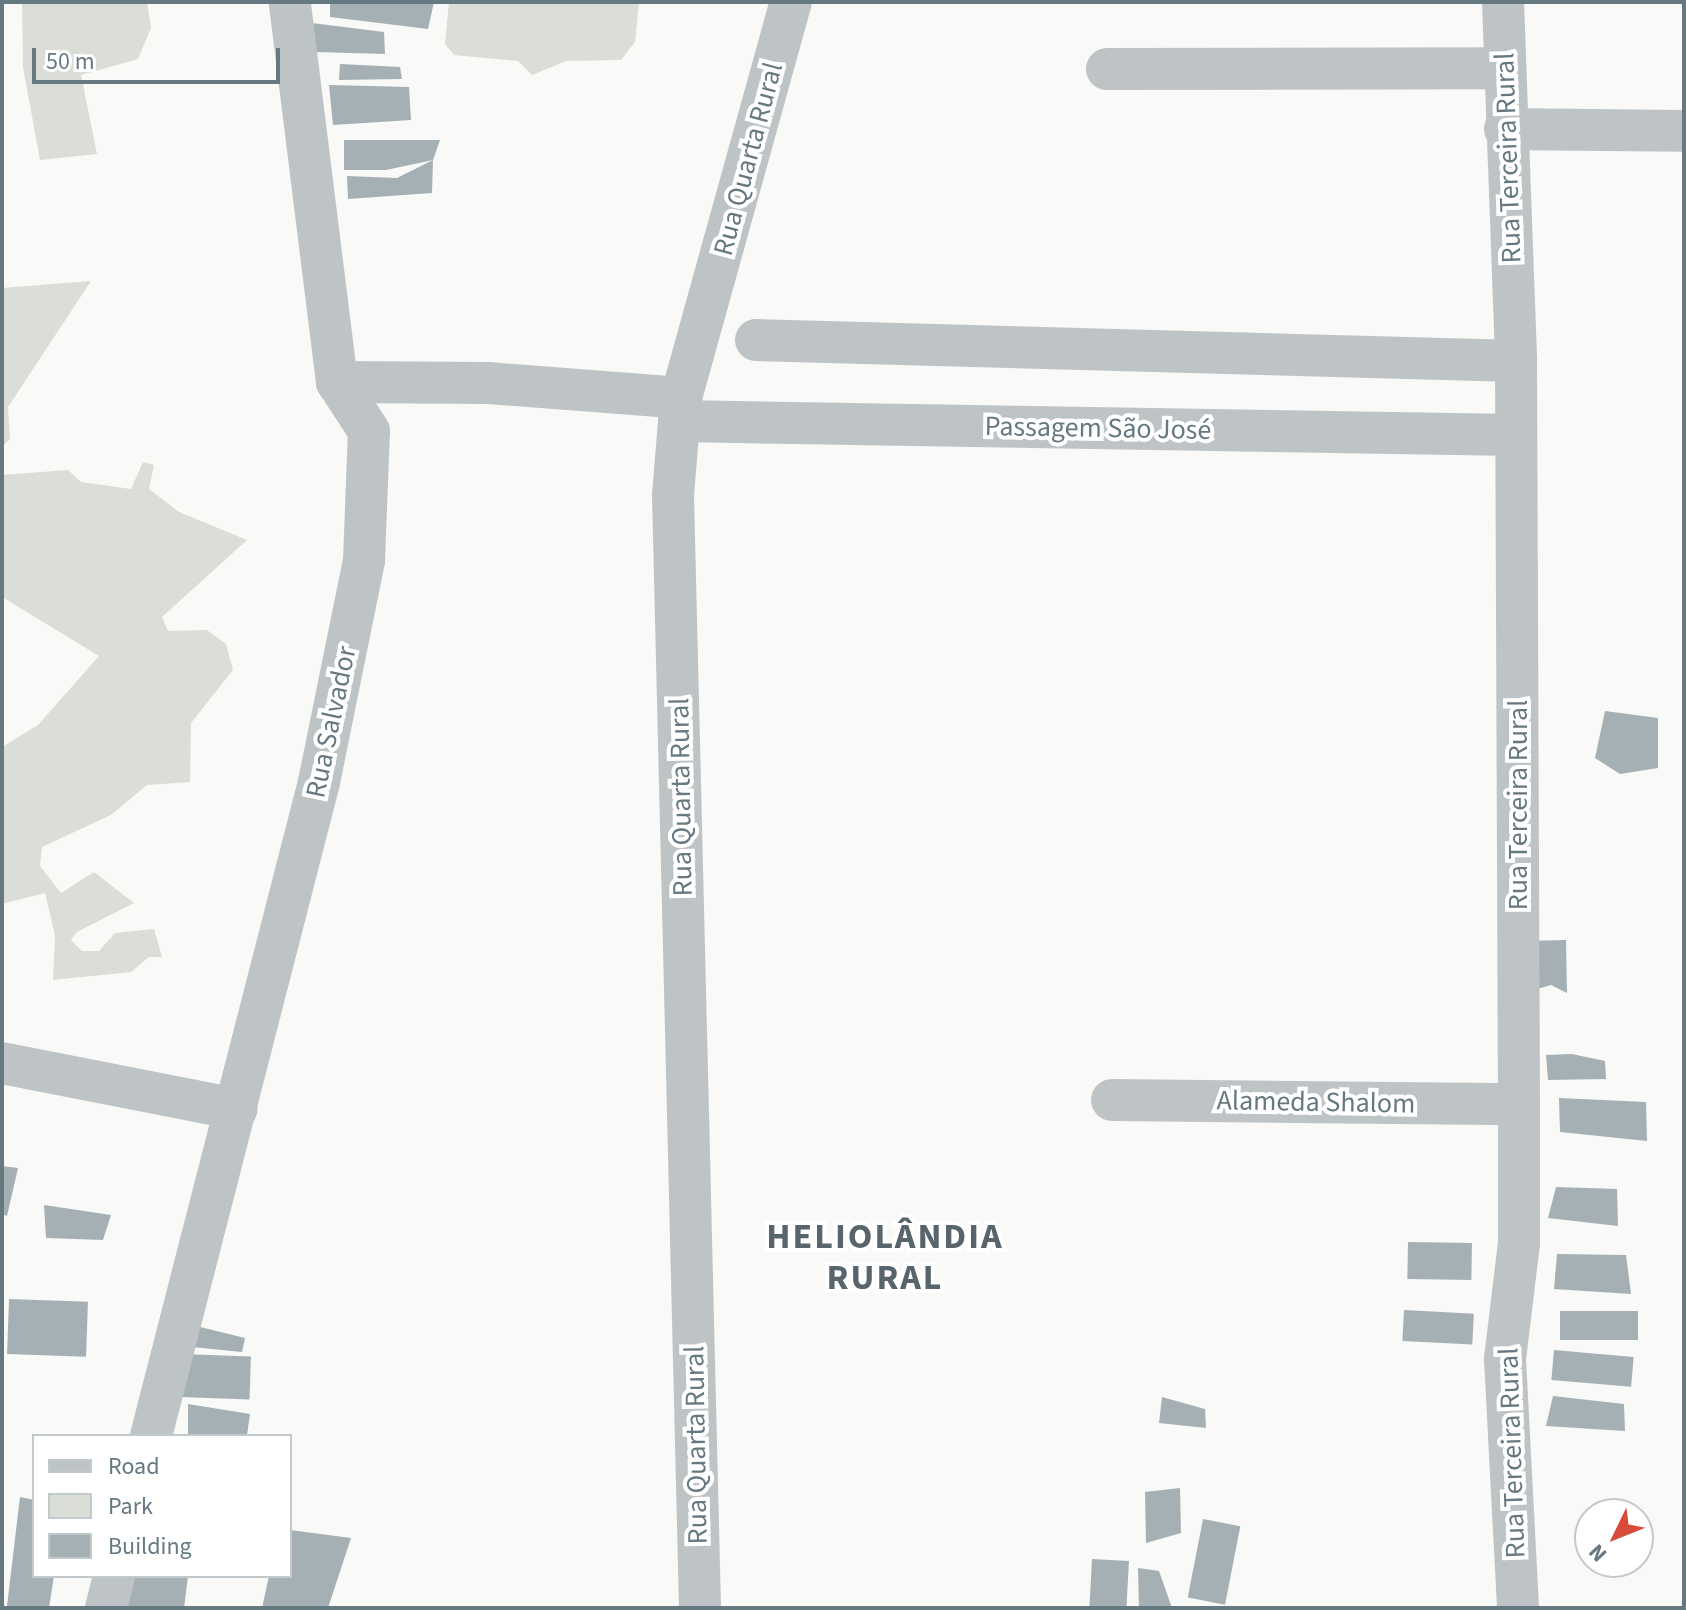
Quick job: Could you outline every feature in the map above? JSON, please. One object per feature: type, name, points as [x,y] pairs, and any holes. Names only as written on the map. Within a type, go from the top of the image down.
[{"type":"street","name":"Rua Salvador","points":[[152,1434],[319,782],[364,560],[369,431],[337,382],[290,2]]},
{"type":"street","name":"Rua Quarta Rural","points":[[700,1608],[673,495],[680,410],[791,2]]},
{"type":"street","name":"Rua Terceira Rural","points":[[1503,2],[1505,129],[1516,361],[1519,1104],[1519,1243],[1505,1359],[1518,1608]]},
{"type":"street","points":[[1107,69],[1504,68]]},
{"type":"street","points":[[1505,129],[1684,131]]},
{"type":"street","points":[[756,340],[1516,361]]},
{"type":"street","name":"Passagem São José","points":[[337,382],[488,383],[680,410],[1516,435]]},
{"type":"street","points":[[2,1063],[237,1109]]},
{"type":"street","name":"Alameda Shalom","points":[[1112,1100],[1519,1104]]},
{"type":"street","points":[[106,1608],[114,1578]]},
{"type":"green space","points":[[22,2],[147,2],[151,28],[138,59],[81,75],[97,154],[40,160],[23,67]]},
{"type":"green space","points":[[449,2],[639,2],[635,42],[621,60],[566,61],[532,75],[518,61],[454,55],[445,44]]},
{"type":"green space","points":[[91,281],[8,407],[10,439],[2,447],[2,288]]},
{"type":"green space","points":[[143,462],[154,465],[149,489],[179,512],[247,540],[162,617],[168,631],[207,630],[226,644],[233,670],[191,723],[190,782],[147,785],[111,815],[42,847],[40,866],[61,893],[94,872],[134,903],[77,932],[71,940],[82,951],[99,951],[115,933],[154,929],[162,957],[149,957],[131,972],[53,980],[55,935],[45,893],[2,904],[2,747],[38,725],[99,656],[2,597],[2,475],[68,470],[81,482],[131,489]]},
{"type":"building","points":[[330,2],[434,2],[428,29],[330,17]]},
{"type":"building","points":[[312,23],[384,32],[385,54],[315,52]]},
{"type":"building","points":[[340,64],[400,67],[402,79],[339,80]]},
{"type":"building","points":[[329,85],[409,87],[411,120],[333,125]]},
{"type":"building","points":[[344,140],[440,140],[433,160],[386,170],[344,170]]},
{"type":"building","points":[[433,160],[432,193],[348,199],[347,176],[397,178]]},
{"type":"building","points":[[1605,711],[1658,718],[1658,768],[1620,774],[1595,758]]},
{"type":"building","points":[[1566,940],[1567,993],[1551,985],[1534,990],[1523,941]]},
{"type":"building","points":[[1572,1054],[1605,1061],[1606,1079],[1548,1080],[1546,1055]]},
{"type":"building","points":[[1559,1098],[1646,1102],[1647,1141],[1560,1132]]},
{"type":"building","points":[[2,1166],[18,1168],[7,1216],[2,1214]]},
{"type":"building","points":[[1556,1187],[1617,1189],[1618,1226],[1548,1218]]},
{"type":"building","points":[[44,1205],[111,1215],[103,1240],[46,1238]]},
{"type":"building","points":[[1408,1242],[1472,1243],[1471,1280],[1407,1279]]},
{"type":"building","points":[[1557,1254],[1626,1255],[1631,1294],[1554,1289]]},
{"type":"building","points":[[9,1299],[88,1302],[86,1357],[7,1354]]},
{"type":"building","points":[[1404,1310],[1474,1314],[1472,1345],[1402,1341]]},
{"type":"building","points":[[1560,1311],[1638,1311],[1638,1340],[1560,1340]]},
{"type":"building","points":[[188,1324],[245,1338],[242,1352],[182,1346]]},
{"type":"building","points":[[1554,1350],[1634,1357],[1631,1387],[1551,1380]]},
{"type":"building","points":[[182,1354],[251,1356],[249,1399],[180,1397]]},
{"type":"building","points":[[1553,1396],[1624,1404],[1625,1431],[1546,1426]]},
{"type":"building","points":[[1162,1397],[1205,1409],[1206,1428],[1159,1423]]},
{"type":"building","points":[[188,1404],[250,1414],[247,1434],[188,1434]]},
{"type":"building","points":[[1180,1488],[1181,1533],[1146,1543],[1145,1492]]},
{"type":"building","points":[[20,1497],[32,1500],[32,1578],[54,1578],[49,1608],[7,1606]]},
{"type":"building","points":[[1203,1519],[1240,1526],[1225,1605],[1188,1598]]},
{"type":"building","points":[[292,1530],[351,1538],[328,1608],[262,1608],[269,1578],[292,1578]]},
{"type":"building","points":[[1092,1559],[1129,1561],[1126,1608],[1089,1608]]},
{"type":"building","points":[[1138,1568],[1159,1571],[1172,1608],[1139,1608]]},
{"type":"building","points":[[124,1578],[188,1578],[184,1608],[118,1608]]},
{"type":"district","name":"HELIOLÂNDIA RURAL","points":[[885,1256]]}]
